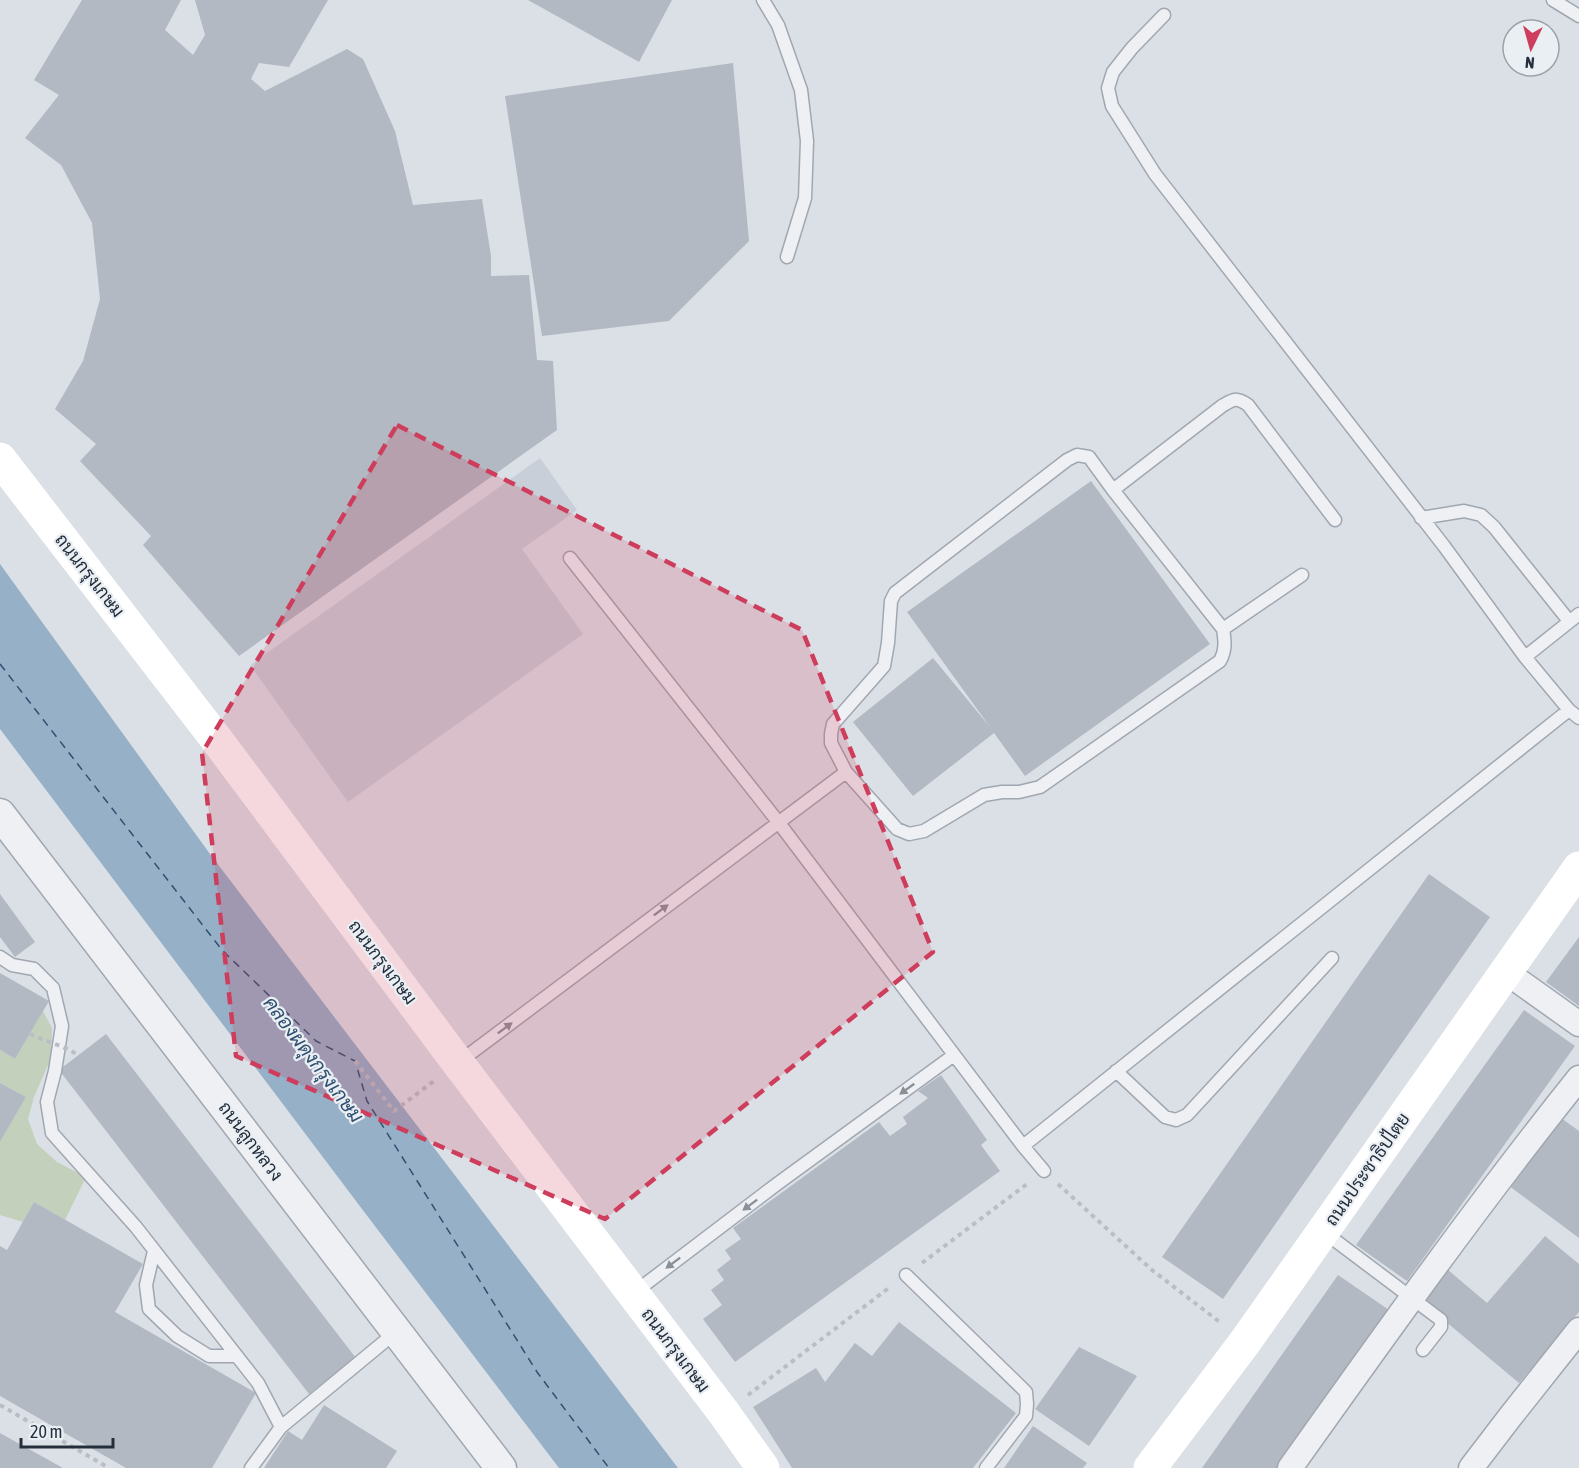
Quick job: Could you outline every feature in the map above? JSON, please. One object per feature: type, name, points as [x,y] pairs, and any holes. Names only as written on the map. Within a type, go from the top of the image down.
[{"type":"main road","name":"ถนนกรุงเกษม","points":[[0,459],[217,740],[458,1063],[724,1413],[763,1468]]},
{"type":"main road","name":"ถนนประชาธิปไตย","points":[[1150,1468],[1245,1342],[1579,867]]},
{"type":"street","name":"ถนนลูกหลวง","points":[[0,814],[501,1468]]},
{"type":"street","points":[[1506,972],[1579,1024]]},
{"type":"street","points":[[1290,1468],[1516,1156],[1579,1078]]},
{"type":"street","points":[[1471,1468],[1579,1330]]},
{"type":"lane","points":[[763,0],[778,25],[801,90],[807,141],[805,198],[787,257]]},
{"type":"lane","points":[[1553,0],[1579,16]]},
{"type":"lane","points":[[1023,1146],[1574,714],[1525,657],[1444,546],[1155,174],[1112,106],[1108,88],[1113,72],[1132,48],[1164,15]]},
{"type":"lane","points":[[1113,490],[1222,406],[1233,400],[1241,400],[1248,405],[1335,520]]},
{"type":"lane","points":[[1077,455],[1089,457],[1113,490],[1223,629],[1225,642],[1220,661],[1040,787],[1019,792],[984,795],[924,831],[909,834],[897,829],[846,772],[831,743],[833,724],[884,666],[891,601],[895,592],[1067,460],[1077,455]]},
{"type":"lane","points":[[1421,518],[1464,511],[1481,515],[1574,617],[1525,657]]},
{"type":"lane","points":[[570,558],[779,823],[1044,1171]]},
{"type":"lane","points":[[1223,629],[1302,575]]},
{"type":"lane","points":[[458,1063],[846,772]]},
{"type":"lane","points":[[0,957],[12,965],[34,969],[53,988],[63,1026],[47,1102],[52,1133],[136,1227],[258,1383],[281,1427]]},
{"type":"lane","points":[[1116,1071],[1166,1117],[1176,1120],[1187,1115],[1332,958]]},
{"type":"lane","points":[[633,1294],[777,1184],[954,1055]]},
{"type":"lane","points":[[1323,1231],[1441,1320],[1442,1327],[1423,1350]]},
{"type":"lane","points":[[154,1251],[146,1285],[149,1309],[177,1336],[209,1356],[236,1356]]},
{"type":"lane","points":[[906,1275],[1026,1392],[1028,1404],[1026,1416],[986,1468]]},
{"type":"lane","points":[[251,1468],[281,1427],[397,1331]]},
{"type":"path","points":[[30,1034],[45,1042],[67,1047],[78,1055]]},
{"type":"path","points":[[355,1061],[394,1111],[458,1063]]},
{"type":"path","points":[[724,1413],[1044,1171],[1152,1270],[1245,1342]]},
{"type":"path","points":[[0,1406],[109,1468]]},
{"type":"highlighted area","points":[[397,425],[802,630],[933,952],[605,1219],[236,1056],[202,753]]},
{"type":"shaded area","points":[[540,458],[577,510],[522,549],[583,634],[348,802],[250,665]]},
{"type":"green space","points":[[43,1011],[52,1028],[51,1058],[34,1097],[28,1119],[37,1144],[57,1162],[86,1177],[65,1220],[34,1202],[23,1222],[0,1215],[0,1142],[26,1097],[0,1083],[0,1050],[15,1059]]},
{"type":"water","name":"คลองผดุงกรุงเกษม","points":[[0,564],[210,854],[678,1468],[559,1468],[0,729]]},
{"type":"building","points":[[82,0],[181,0],[165,30],[193,55],[205,35],[195,0],[328,0],[289,67],[259,63],[251,79],[265,91],[347,49],[363,59],[395,131],[413,205],[482,199],[491,256],[491,276],[529,275],[537,360],[553,361],[557,430],[239,656],[143,545],[151,536],[80,461],[96,444],[55,409],[83,361],[100,299],[92,223],[61,165],[25,138],[59,95],[34,80]]},
{"type":"building","points":[[528,0],[672,0],[639,62]]},
{"type":"building","points":[[733,63],[749,241],[669,321],[542,336],[505,96]]},
{"type":"building","points":[[1091,481],[1210,644],[1025,776],[994,733],[913,796],[853,722],[933,658],[990,727],[907,612]]},
{"type":"building","points":[[1429,874],[1490,917],[1223,1299],[1162,1257]]},
{"type":"building","points":[[0,894],[35,942],[15,957],[0,937]]},
{"type":"building","points":[[1579,937],[1579,1006],[1546,982]]},
{"type":"building","points":[[0,973],[49,1001],[15,1059],[0,1050]]},
{"type":"building","points":[[1524,1010],[1575,1046],[1407,1281],[1356,1245]]},
{"type":"building","points":[[106,1034],[356,1358],[309,1394],[59,1070]]},
{"type":"building","points":[[941,1075],[987,1140],[981,1145],[1000,1171],[735,1362],[703,1319],[722,1305],[711,1290],[724,1280],[717,1270],[731,1259],[725,1250],[741,1239],[733,1228],[879,1122],[890,1136],[907,1124],[903,1117],[928,1098],[918,1091]]},
{"type":"building","points":[[0,1083],[26,1097],[0,1142]]},
{"type":"building","points":[[1557,1115],[1579,1131],[1579,1238],[1505,1183]]},
{"type":"building","points":[[34,1202],[143,1264],[115,1312],[256,1393],[212,1468],[126,1468],[0,1396],[0,1246],[7,1250]]},
{"type":"building","points":[[1545,1236],[1579,1264],[1579,1312],[1519,1383],[1420,1300],[1447,1269],[1487,1303]]},
{"type":"building","points":[[1338,1275],[1389,1310],[1277,1468],[1202,1468]]},
{"type":"building","points":[[899,1322],[1016,1413],[973,1468],[792,1468],[753,1407],[816,1368],[825,1382],[855,1343],[872,1356]]},
{"type":"building","points":[[1079,1347],[1137,1376],[1089,1446],[1035,1409]]},
{"type":"building","points":[[324,1405],[397,1451],[386,1468],[264,1468],[288,1431],[302,1440]]},
{"type":"building","points":[[1033,1426],[1087,1463],[1083,1468],[1004,1468]]},
{"type":"building","points":[[0,1433],[63,1468],[0,1468]]},
{"type":"ferry route","points":[[0,664],[222,950],[316,1041],[355,1061],[367,1101],[537,1372],[609,1468]]}]
